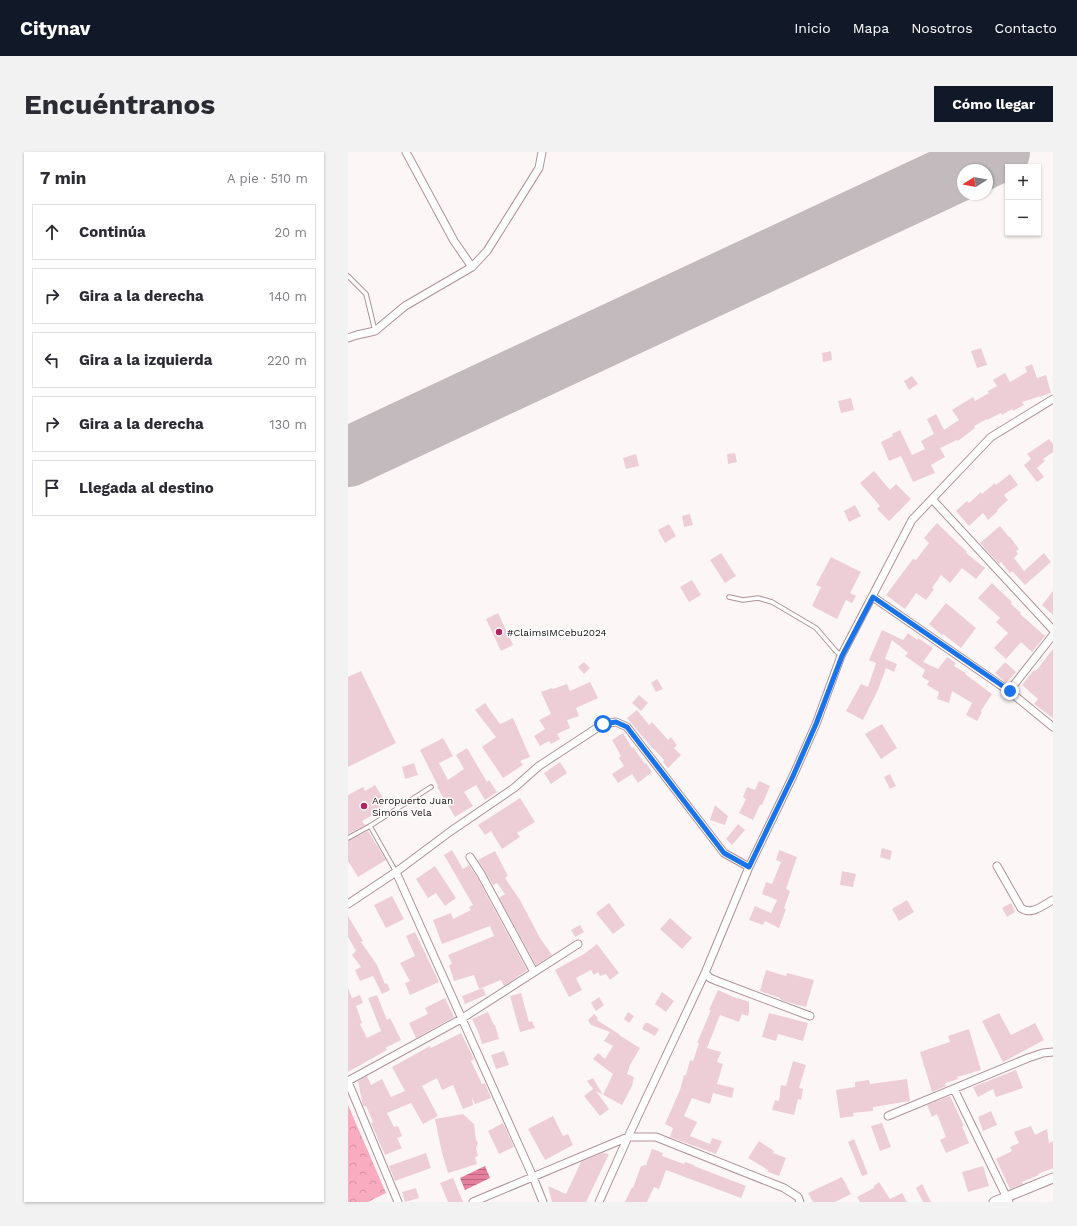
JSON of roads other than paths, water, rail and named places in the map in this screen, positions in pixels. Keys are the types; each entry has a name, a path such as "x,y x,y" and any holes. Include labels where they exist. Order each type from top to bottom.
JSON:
{"street":[{"path":"406,152 454,241 472,267"},
{"path":"348,338 375,330 405,306 472,267 487,250 539,168 542,152"},
{"path":"599,1202 705,973 749,867 793,776 816,724 842,656 912,520 991,437 1053,398"},
{"path":"932,499 1053,630"},
{"path":"873,597 1010,691 1053,726"},
{"path":"1010,691 1053,635"},
{"path":"348,904 396,872 451,830 514,788 539,766 603,724 616,722 627,727 724,853 749,867"},
{"path":"470,857 481,874 534,972"},
{"path":"997,866 1021,908 1027,912 1053,900"},
{"path":"396,872 543,1202"},
{"path":"398,1202 348,1082 461,1019 578,944"},
{"path":"705,973 710,978 717,981 810,1016"},
{"path":"888,1116 1028,1058 1043,1053 1053,1052"},
{"path":"954,1089 1008,1199"},
{"path":"473,1202 628,1137 656,1137 784,1188 798,1197 800,1202"},
{"path":"994,1202 1008,1199 1053,1178"}],"lane":[{"path":"348,276 366,294 375,330"},
{"path":"729,597 743,600 758,598 772,602 816,628 834,650 842,656"},
{"path":"348,838 370,826 430,787"},
{"path":"370,826 396,872"}],"place":[{"name":"#ClaimsIMCebu2024","path":"499,632"},
{"name":"Aeropuerto Juan Simons Vela","path":"364,806"}]}
